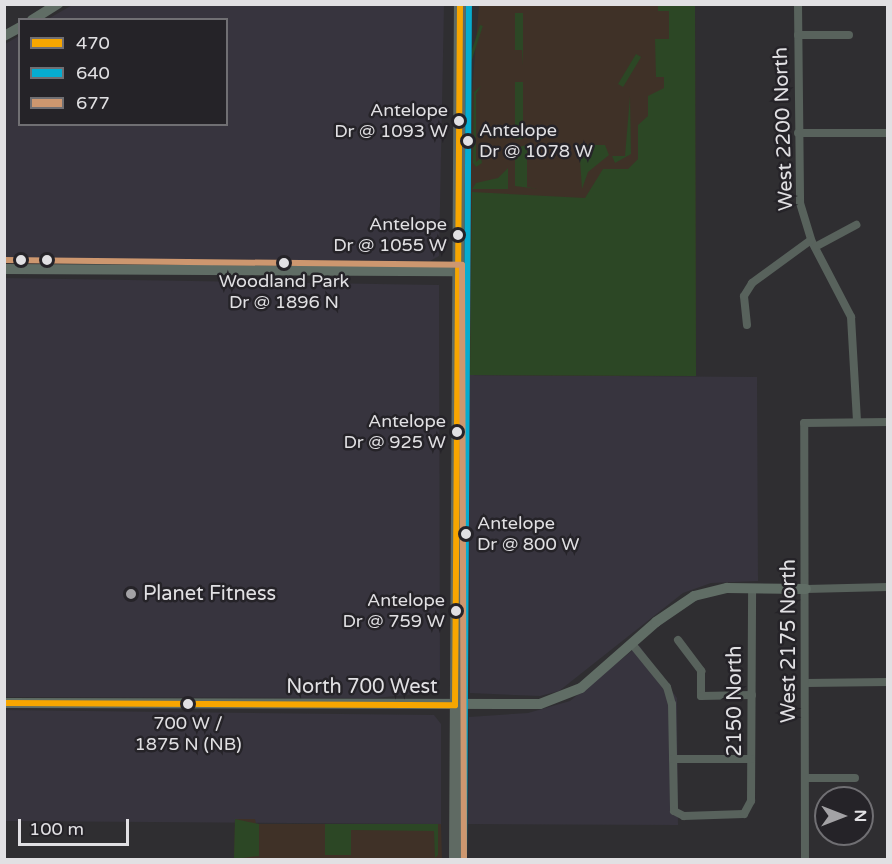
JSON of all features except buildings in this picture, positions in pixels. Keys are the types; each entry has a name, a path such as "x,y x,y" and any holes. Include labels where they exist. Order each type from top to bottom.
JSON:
{"main road":[{"path":"455,860 455,271 460,4"}],"street":[{"path":"35,18 58,4"},
{"name":"West 2200 North","path":"798,4 800,203 813,243 851,316 856,421"},
{"path":"4,36 18,28"},
{"path":"798,35 849,35"},
{"path":"798,132 888,133"},
{"path":"747,325 744,296 752,283 813,243 856,225"},
{"path":"4,269 455,271"},
{"path":"856,421 888,422"},
{"name":"West 2175 North","path":"805,860 804,423 856,421"},
{"path":"752,588 888,587"},
{"name":"North 700 West","path":"4,703 455,705 550,702 582,688 683,601 709,591 752,588"},
{"name":"2150 North","path":"673,759 673,808 684,816 746,813 752,801 752,588"},
{"path":"678,640 701,671 701,696 752,695"},
{"path":"632,644 667,687 673,759 752,759"},
{"path":"806,683 888,682"},
{"path":"806,778 855,778"}],"shaded area":[{"path":"74,4 444,5 439,256 430,261 5,258 5,44 18,37 18,126 228,126 228,18 50,18"},
{"path":"479,5 695,5 696,376 468,375 472,92"},
{"path":"4,278 439,285 440,678 435,692 376,698 5,697"},
{"path":"468,375 757,377 758,581 711,583 683,593 559,691 540,696 470,693"},
{"path":"639,645 677,698 678,825 468,824 469,717 528,713 570,701"},
{"path":"4,710 434,715 441,724 441,824 5,821"},
{"path":"235,819 255,819 256,824 441,824 442,859 234,860"}],"green space":[{"path":"658,5 695,5 696,376 470,375 472,192 585,198 603,169 628,169 638,159 638,125 648,116 648,96 664,88 664,77 656,77 655,39 669,39 669,11 658,11"},
{"path":"515,13 523,13 523,66 522,50 515,50"},
{"path":"480,25 483,26 468,72 465,71"},
{"path":"636,54 641,57 623,87 618,84"},
{"path":"515,82 523,82 523,139 515,139"},
{"path":"481,86 476,94 476,162 481,158 482,163 476,167 473,163 474,92"},
{"path":"630,96 631,154 615,163 612,156 625,156"},
{"path":"527,145 527,187 538,189 515,186 515,148"},
{"path":"579,145 605,145 609,155 588,172 582,189"},
{"path":"508,168 508,189 472,189 476,183 498,178"},
{"path":"235,819 259,824 259,856 234,859"},
{"path":"325,824 438,824 438,855 435,858 434,831 351,830 351,855 325,855"}],"transit line":[{"name":"470","path":"455,705 460,4"},
{"name":"640","path":"464,860 469,4"},
{"name":"677","path":"4,260 462,265 464,860"},
{"name":"470","path":"4,703 455,705"}],"place":[{"name":"Antelope Dr @ 1093 W","path":"459,121"},
{"name":"Antelope Dr @ 1078 W","path":"468,141"},
{"name":"Antelope Dr @ 1055 W","path":"458,235"},
{"name":"Woodland Park Dr @ 1896 N","path":"284,263"},
{"name":"Antelope Dr @ 925 W","path":"457,432"},
{"name":"Antelope Dr @ 800 W","path":"466,534"},
{"name":"Planet Fitness","path":"131,594"},
{"name":"Antelope Dr @ 759 W","path":"456,611"},
{"name":"700 W / 1875 N (NB)","path":"188,704"}]}
